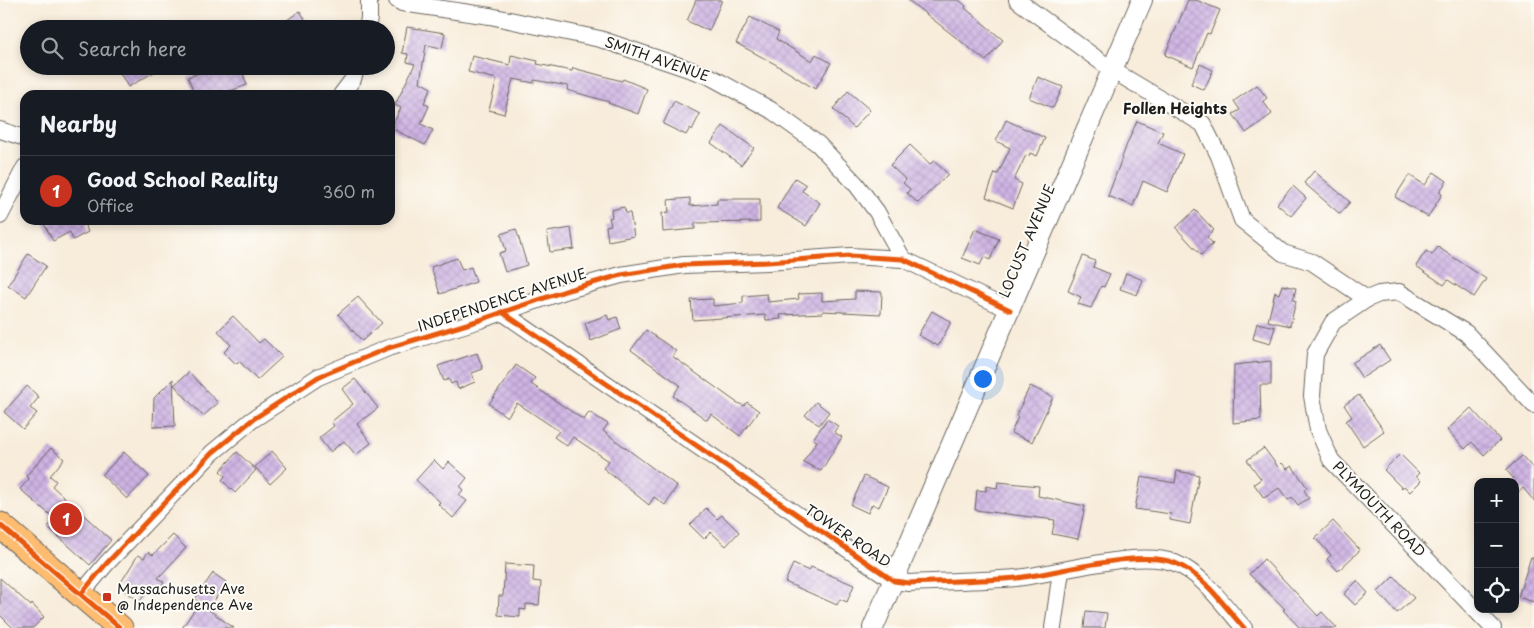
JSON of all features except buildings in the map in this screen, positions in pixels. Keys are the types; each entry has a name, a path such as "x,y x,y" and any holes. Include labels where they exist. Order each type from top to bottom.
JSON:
{"main road":[{"path":"0,525 119,628"}],"street":[{"path":"369,0 369,20"},
{"name":"SMITH AVENUE","path":"397,0 490,16 600,39 707,75 771,110 818,144 856,184 876,212 903,259"},
{"path":"1017,0 1112,70 1203,124 1219,156 1242,220 1283,253 1312,262 1367,299"},
{"name":"LOCUST AVENUE","path":"873,628 1142,0"},
{"path":"345,90 354,75"},
{"path":"0,130 20,136"},
{"path":"0,216 20,177"},
{"name":"INDEPENDENCE AVENUE","path":"82,594 106,564 212,453 252,420 318,377 388,348 568,290 621,275 684,265 850,256 903,259 1010,310"},
{"name":"PLYMOUTH ROAD","path":"1493,628 1331,460 1318,430 1312,396 1315,354 1333,322 1367,299 1378,294 1399,292 1466,333 1534,406"},
{"name":"TOWER ROAD","path":"502,312 894,581 909,583 1016,578 1139,558 1173,562 1195,575 1244,628"},
{"path":"1053,628 1061,571"}],"cycle path":[{"path":"81,594 106,564 212,453 252,420 318,377 388,348 480,320 568,290 621,275 684,265 850,256 903,259 1010,310"},
{"path":"502,312 894,581 909,583 1016,578 1097,563 1141,558 1160,559 1175,563 1195,575 1212,591 1244,628"},
{"path":"0,525 120,628"}],"place":[{"name":"Good School Reality","path":"66,519"},
{"name":"Massachusetts Ave @ Independence Ave","path":"107,597"}],"district":[{"name":"Follen Heights","path":"1175,109"}]}
